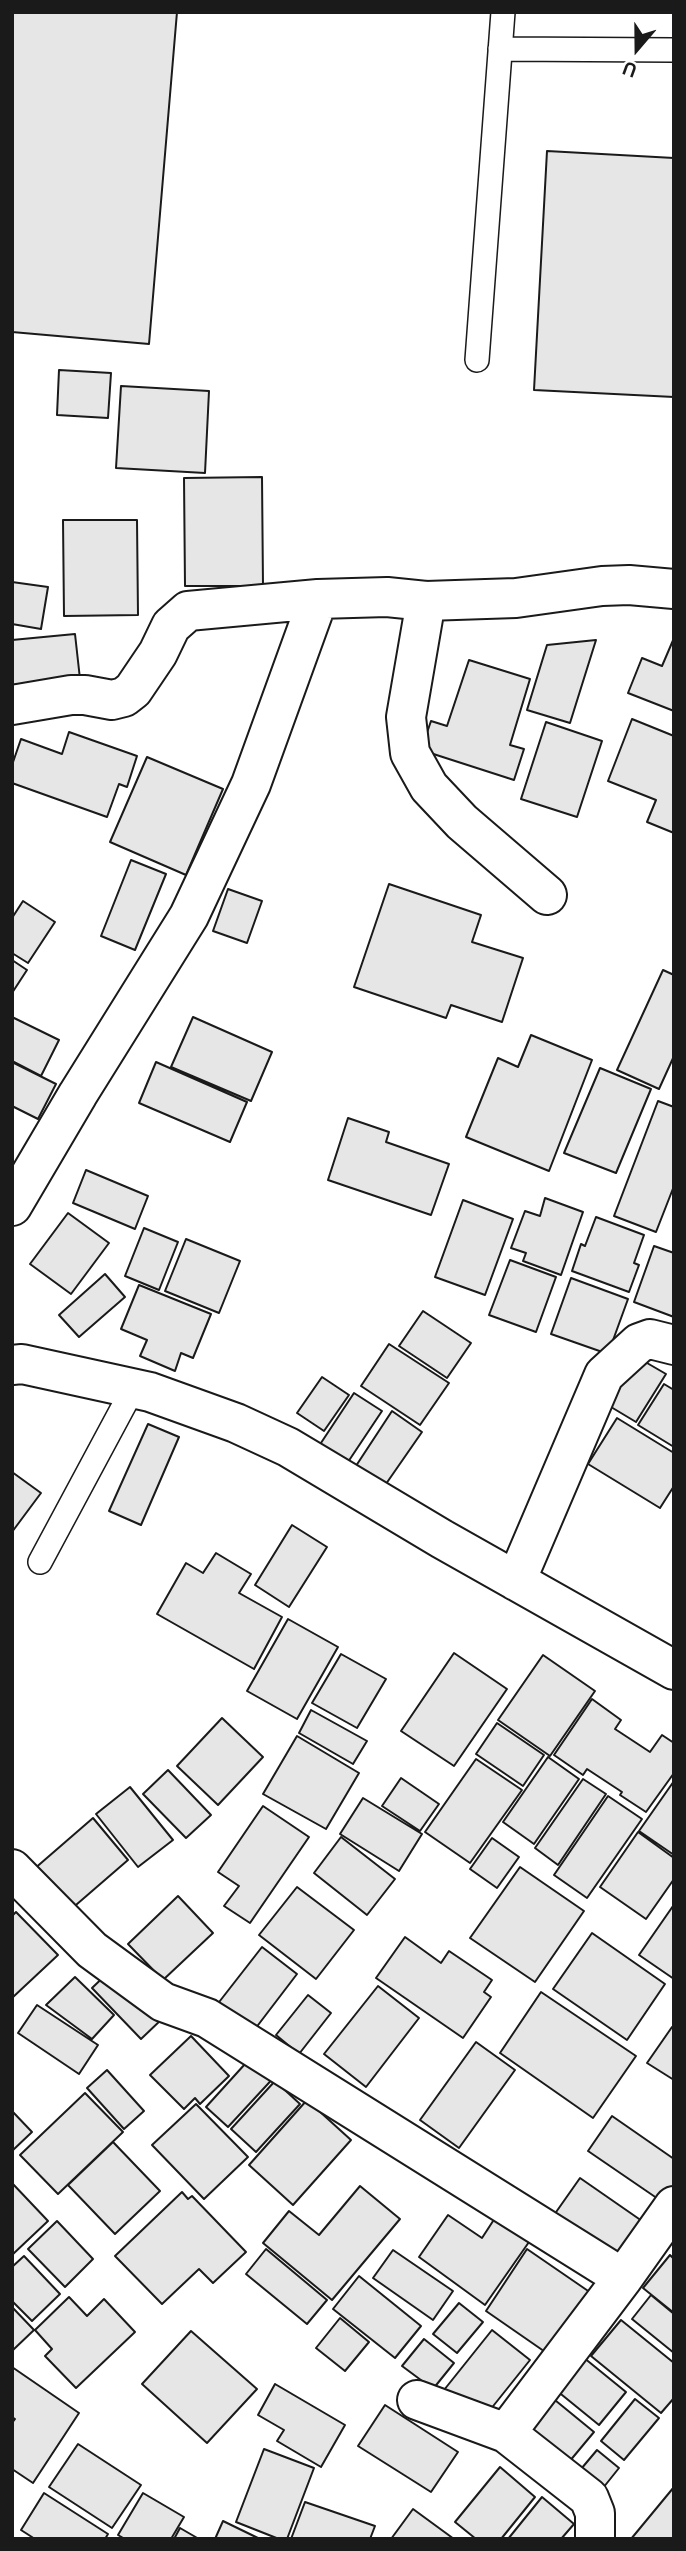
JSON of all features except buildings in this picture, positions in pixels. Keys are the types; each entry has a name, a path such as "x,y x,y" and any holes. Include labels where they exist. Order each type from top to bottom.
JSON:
{"street":[{"path":"12,705 71,695 112,700 124,697 133,690 158,653 171,626 188,611 318,599 387,597 426,601 516,598 602,586 674,589"},
{"path":"12,1206 189,916 251,784 318,599"},
{"path":"426,601 406,717 410,753 429,787 461,822 547,895"},
{"path":"516,1581 604,1375 639,1343 650,1339 674,1345"},
{"path":"12,1365 22,1364 138,1390 236,1423 288,1447 674,1670"},
{"path":"12,1869 92,1950 163,2001 207,2018 623,2278"},
{"path":"506,2433 674,2206"},
{"path":"417,2400 506,2433 589,2498 595,2513 595,2539"}],"lane":[{"path":"477,360 503,12"},
{"path":"500,48 674,50"},
{"path":"40,1562 128,1398 138,1390"}]}
